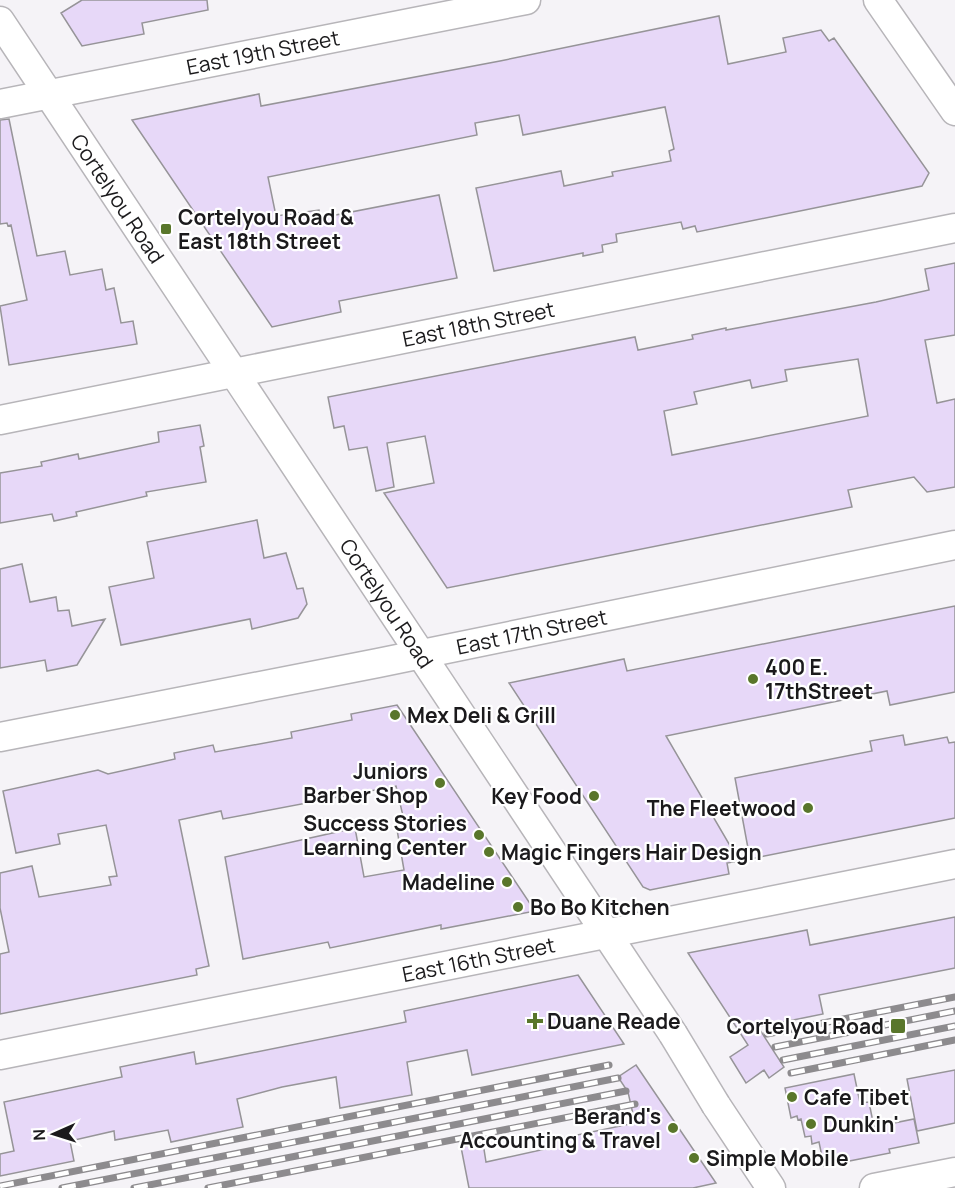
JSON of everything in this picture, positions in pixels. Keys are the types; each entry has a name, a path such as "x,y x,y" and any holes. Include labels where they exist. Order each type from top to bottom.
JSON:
{"street":[{"name":"East 19th Street","path":"0,104 526,0"},
{"path":"878,0 955,111"},
{"name":"Cortelyou Road","path":"0,21 673,1034 716,1105 771,1188"},
{"name":"East 18th Street","path":"0,420 955,228"},
{"name":"East 17th Street","path":"0,737 955,545"},
{"name":"East 16th Street","path":"0,1055 955,864"},
{"path":"874,1188 955,1172"}],"building":[{"path":"82,0 207,0 208,10 142,23 144,34 82,46 61,13"},
{"path":"719,16 728,64 786,52 783,38 821,30 829,41 834,38 929,173 922,186 697,232 695,226 683,229 681,222 616,234 617,242 602,245 603,252 583,256 583,253 494,271 476,188 561,171 564,186 613,176 612,172 671,161 669,151 674,149 665,107 523,135 519,115 475,123 477,135 268,177 276,216 319,210 320,218 439,195 457,278 339,301 341,312 272,327 132,120 259,94 261,106 500,61"},
{"path":"9,119 37,256 65,251 70,275 102,269 106,290 114,288 121,323 133,321 137,344 9,365 0,306 27,300 11,225 0,224 0,120"},
{"path":"955,263 955,335 925,340 937,403 955,399 955,487 927,492 914,477 848,490 852,507 447,588 384,493 434,483 425,436 387,443 394,487 376,491 367,447 349,450 344,426 334,428 328,397 635,337 638,350 693,339 692,335 726,328 726,330 876,302 929,290 925,269","holes":["858,359 868,416 672,455 664,411 697,404 694,392 750,380 752,388 787,381 785,370"]},
{"path":"200,425 204,446 200,447 206,482 146,492 147,496 76,512 77,516 54,521 52,514 0,523 0,473 42,466 41,462 78,454 79,459 159,442 158,432"},
{"path":"257,520 264,558 286,553 297,589 303,588 307,604 298,618 252,629 250,619 121,645 109,587 154,578 147,542"},
{"path":"22,564 30,602 56,597 58,611 69,610 72,626 105,619 77,665 47,671 45,660 0,668 0,569"},
{"path":"955,606 955,692 890,705 887,691 666,736 739,861 727,863 729,874 650,890 643,887 509,683 624,659 627,671"},
{"path":"397,705 535,911 441,929 441,925 330,948 328,942 243,959 225,857 355,828 364,877 404,870 395,818 403,816 396,786 223,819 221,811 179,820 209,966 196,969 197,975 0,1014 0,954 9,952 0,908 0,873 32,866 39,897 111,885 109,877 117,876 106,825 58,834 60,844 16,853 3,791 98,770 108,774 175,759 174,753 213,745 215,752 292,738 291,732 352,720 351,714"},
{"path":"903,735 905,745 947,737 949,743 955,742 955,818 750,859 735,778 872,751 870,741"},
{"path":"955,917 955,968 819,995 823,1014 758,1027 784,1067 769,1078 764,1070 746,1083 730,1057 748,1045 688,953 807,930 810,945"},
{"path":"578,975 624,1044 472,1075 467,1050 407,1062 412,1095 340,1108 336,1077 282,1087 237,1099 243,1127 171,1142 168,1130 115,1140 114,1131 70,1141 74,1161 0,1176 0,1154 14,1151 4,1102 122,1077 120,1067 194,1052 196,1064 406,1022 404,1011"},
{"path":"636,1065 716,1183 693,1188 469,1188 461,1147 483,1143 486,1162 550,1148 548,1141 635,1123 628,1092 618,1077"},
{"path":"955,1070 955,1123 917,1131 907,1079"},
{"path":"854,1074 860,1103 869,1102 874,1127 914,1119 919,1143 889,1149 890,1153 824,1166 819,1142 812,1144 811,1136 805,1137 801,1119 798,1120 797,1116 791,1118 785,1088"}],"railway":[{"path":"767,1034 955,997"},
{"path":"775,1047 955,1011"},
{"path":"783,1060 955,1026"},
{"path":"791,1073 955,1040"},
{"path":"0,1186 609,1065"},
{"path":"62,1188 618,1078"},
{"path":"134,1188 626,1091"},
{"path":"208,1188 635,1104"}],"place":[{"name":"Cortelyou Road & East 18th Street","path":"166,229"},
{"name":"400 E. 17thStreet","path":"753,679"},
{"name":"Mex Deli & Grill","path":"395,715"},
{"name":"Juniors Barber Shop","path":"440,783"},
{"name":"Key Food","path":"594,796"},
{"name":"The Fleetwood","path":"808,808"},
{"name":"Success Stories Learning Center","path":"479,835"},
{"name":"Magic Fingers Hair Design","path":"489,852"},
{"name":"Madeline","path":"507,882"},
{"name":"Bo Bo Kitchen","path":"518,907"},
{"name":"Duane Reade","path":"535,1021"},
{"name":"Cortelyou Road","path":"898,1026"},
{"name":"Cafe Tibet","path":"792,1097"},
{"name":"Dunkin'","path":"811,1124"},
{"name":"Berand's Accounting & Travel","path":"673,1128"},
{"name":"Simple Mobile","path":"694,1158"}]}
